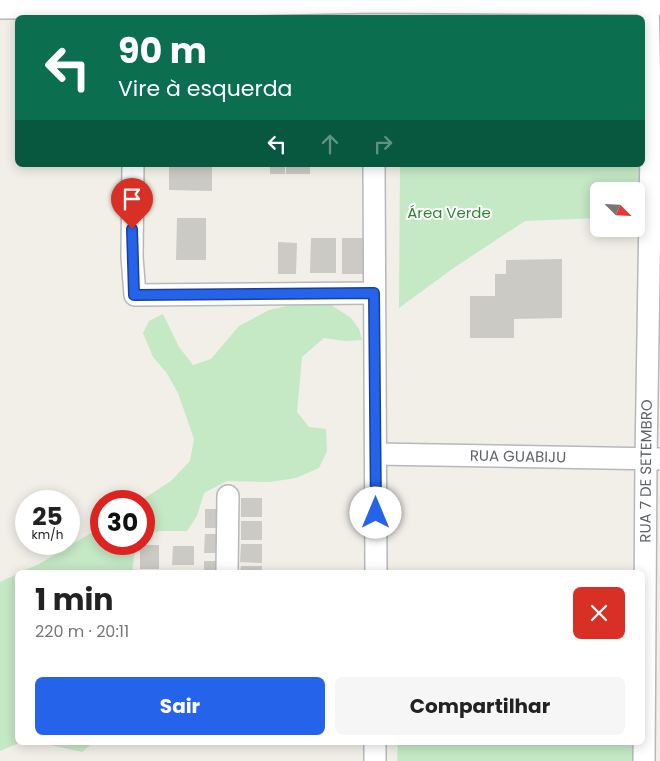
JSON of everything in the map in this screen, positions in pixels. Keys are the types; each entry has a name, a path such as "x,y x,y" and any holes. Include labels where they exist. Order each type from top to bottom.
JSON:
{"street":[{"path":"0,8 374,7 652,3"},
{"name":"RUA 7 DE SETEMBRO","path":"645,743 649,672 653,459 656,149 652,3"},
{"path":"133,167 132,257 134,295 374,293"},
{"path":"374,167 376,570"},
{"name":"RUA GUABIJU","path":"376,454 653,459"},
{"path":"227,570 228,496"},
{"path":"375,745 375,761"},
{"name":"RUA 7 DE SETEMBRO","path":"644,761 645,745"}],"green space":[{"path":"643,9 642,15 402,15"},
{"name":"Área Verde","path":"400,167 642,167 642,182 590,182 590,218 525,221 455,267 399,308"},
{"path":"310,298 322,299 351,318 359,329 362,340 345,341 324,338 302,357 297,412 309,427 326,429 327,451 319,468 296,478 270,482 227,481 204,493 197,516 187,531 155,533 155,491 171,481 190,461 194,439 178,393 166,372 153,357 143,333 149,321 163,314 179,347 193,365 211,359 239,326 269,310 300,305"},
{"path":"90,534 90,555 134,555 132,570 26,570 54,555 80,555 80,540"},
{"path":"15,575 15,745 0,751 0,582"},
{"path":"51,745 91,745 82,752"},
{"path":"398,745 632,745 632,761 397,761"}],"building":[{"path":"169,167 212,167 212,191 169,190"},
{"path":"270,167 285,167 285,174 270,174"},
{"path":"286,167 310,167 310,174 286,174"},
{"path":"177,218 206,218 206,260 176,260"},
{"path":"311,238 336,238 336,273 310,273"},
{"path":"342,238 366,238 366,274 342,274"},
{"path":"278,242 297,243 296,274 278,274"},
{"path":"562,259 562,318 514,319 514,338 470,338 470,296 495,296 495,274 506,274 506,260"},
{"path":"241,498 262,498 262,517 241,517"},
{"path":"205,509 226,509 226,528 205,528"},
{"path":"241,521 262,521 262,540 241,540"},
{"path":"205,534 226,534 226,553 204,553"},
{"path":"241,544 262,544 262,563 240,562"},
{"path":"155,545 159,545 159,569 140,569 140,555 155,555"},
{"path":"173,546 194,546 194,565 172,565"},
{"path":"204,561 225,561 225,570 204,570"},
{"path":"241,566 262,566 262,570 240,570"}],"route":[{"path":"132,229 134,295 167,293 374,293 376,513"}]}
